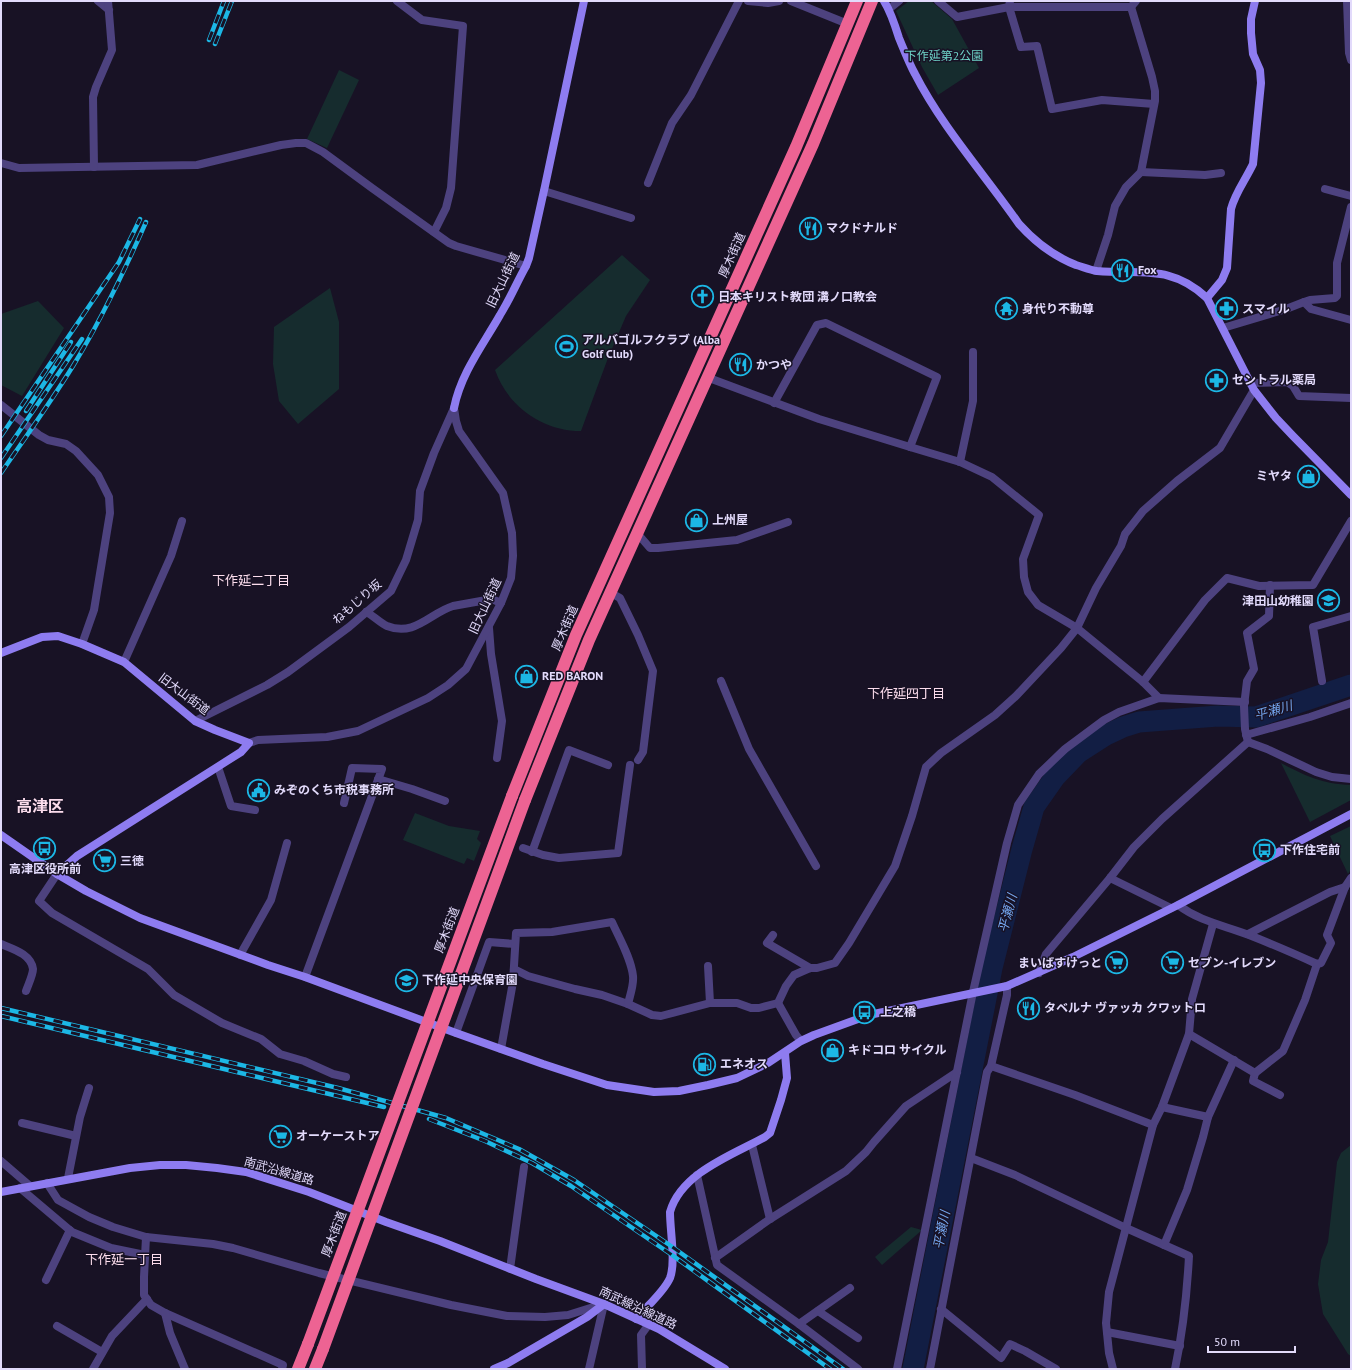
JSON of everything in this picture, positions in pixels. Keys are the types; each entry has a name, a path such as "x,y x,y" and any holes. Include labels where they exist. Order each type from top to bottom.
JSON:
{"highway":[{"name":"厚木街道","path":"298,1369 512,796 576,635 793,154 857,1"},
{"path":"315,1369 525,800 589,640 709,378 813,144 872,1"}],"street":[{"path":"98,1 109,10"},
{"path":"94,167 93,97 112,50 108,1"},
{"path":"397,1 422,20 463,26 452,188 446,208 434,232"},
{"name":"旧大山街道","path":"1,652 42,637 58,636 82,644 124,662 195,721 249,743 258,740 327,737 358,731 428,698 448,685 466,669 489,628 511,578 513,556 512,533 503,493 459,431 454,408 457,392 471,363 501,314 526,266 544,190 584,1"},
{"path":"648,183 672,123 690,95 739,1"},
{"path":"748,1 768,4 779,1"},
{"path":"791,1 848,24"},
{"path":"884,1 889,9 900,40 915,74 952,132 1030,237 1047,251 1061,259 1096,271 1160,274 1180,279 1198,289 1207,298 1252,386 1276,418 1351,495"},
{"path":"889,9 899,1"},
{"path":"938,1 957,17 1009,4 1133,4 1155,91 1154,104 1141,172 1126,187 1115,206 1108,235 1096,271"},
{"path":"1207,298 1222,280 1227,268 1231,209 1233,200 1252,164 1261,83 1260,70 1253,54 1251,33 1251,18 1255,1"},
{"path":"1347,1 1349,53 1351,60"},
{"path":"1009,4 1021,47 1037,46 1052,109 1102,100 1154,104"},
{"path":"1,163 19,168 197,165 281,145 306,143 328,155 434,232 456,246 526,266"},
{"path":"1141,172 1205,175 1221,173"},
{"path":"1325,189 1351,196"},
{"path":"544,190 631,218"},
{"path":"1223,328 1286,309 1310,300 1335,298 1337,296 1337,263 1351,206"},
{"path":"1304,302 1311,309 1351,320"},
{"path":"774,403 817,325 826,323 937,377 910,447"},
{"path":"960,462 973,401 973,352"},
{"path":"709,378 819,419 960,462 992,477 1039,515 1023,559 1024,577 1028,592 1038,605 1077,628 1143,682 1159,698"},
{"path":"1252,386 1287,382 1293,386 1299,396 1351,398"},
{"path":"778,1003 786,986 794,975 810,968 817,968 835,962 849,943 896,866 926,767 941,753 995,716 1061,648 1077,628 1096,588 1122,546 1125,534 1144,510 1177,481 1220,448 1252,386"},
{"path":"1,405 39,435 48,440 66,444 76,451 98,475 109,497 110,513 94,610 82,644"},
{"name":"ねもじり坂","path":"195,721 267,685 288,672 391,591 406,560 418,520 420,491 434,453 454,408"},
{"path":"1143,682 1205,600 1227,578 1259,586 1313,585 1351,521"},
{"path":"124,662 171,556 182,522"},
{"path":"637,533 650,548 658,548 737,540 788,522"},
{"path":"1246,735 1244,704 1247,681 1254,668 1247,633 1269,616 1270,585"},
{"path":"523,848 543,855 560,858 618,853 627,766 642,760 653,671 620,598 611,593"},
{"path":"366,612 386,625 396,629 408,628 425,622 447,608 453,606 492,599 501,603"},
{"path":"1322,681 1313,627 1351,616"},
{"path":"489,628 491,654 502,721 497,758"},
{"path":"721,681 749,749 816,866"},
{"path":"898,1369 973,992 1007,843 1018,805 1039,774 1065,749 1104,720 1119,712 1159,698 1244,704"},
{"path":"1039,972 1046,954 1134,847 1246,735 1310,717 1351,703"},
{"path":"1246,735 1267,749 1316,772 1332,777 1351,779"},
{"path":"249,743 241,752 77,856 57,874 39,901 52,913 148,969 174,995 222,1023 261,1039 280,1054 304,1061 333,1074 346,1077"},
{"path":"532,852 569,750 608,765"},
{"path":"218,767 231,806 255,810"},
{"path":"305,977 382,769 352,768 344,803"},
{"path":"378,779 445,801"},
{"path":"1,835 57,874 86,891 140,918 456,1033 607,1085 654,1092 679,1091 708,1086 737,1078 768,1063 801,1041 842,1024 869,1015 1004,986 1073,957 1174,907 1351,814"},
{"path":"240,955 271,900 287,843"},
{"path":"1110,878 1213,924 1248,934 1317,964"},
{"path":"1280,1096 1253,1081 1255,1073 1283,1051 1305,1000 1317,964 1321,963 1331,943 1327,935 1345,887 1351,878"},
{"path":"1248,934 1330,892 1345,887"},
{"path":"501,1049 513,982 514,944 516,933 552,932 612,922 622,943 633,976 633,984 628,1004"},
{"path":"1113,1369 1109,1353 1106,1323 1109,1292 1153,1125 1162,1107 1189,1034 1192,999 1213,924"},
{"path":"773,935 767,944 810,968"},
{"path":"456,1033 489,942 514,944"},
{"path":"1,944 18,951 30,961 33,970 26,991"},
{"path":"708,966 710,1003"},
{"path":"514,969 528,976 602,995 628,1004 652,1015 661,1016 710,1003 737,1003 751,1008 759,1008 778,1003"},
{"path":"930,1369 987,1072 991,1066 1007,995 1004,986"},
{"path":"778,1003 801,1041"},
{"path":"1189,1034 1255,1073"},
{"path":"636,1318 662,1291 669,1279 672,1267 670,1212 678,1194 686,1184 697,1175 766,1137 770,1133 787,1078 785,1053"},
{"path":"1164,1245 1187,1190 1208,1117 1234,1060"},
{"path":"991,1066 1153,1125"},
{"path":"715,1258 770,1219 846,1171 866,1152 906,1106 957,1072"},
{"path":"68,1178 80,1117 89,1088"},
{"path":"1162,1107 1208,1117"},
{"path":"22,1123 76,1136"},
{"path":"752,1145 770,1219"},
{"path":"971,1158 1015,1175 1126,1228 1189,1256 1188,1288 1180,1346 1175,1369"},
{"path":"1,1160 30,1186"},
{"name":"南武沿線道路","path":"1,1192 68,1178 130,1168 160,1165 194,1166 246,1172 309,1192 536,1279"},
{"path":"510,1269 524,1167"},
{"path":"697,1175 717,1265 858,1369"},
{"path":"47,1183 58,1200 89,1217 113,1227 146,1237 213,1244 233,1248 320,1273 452,1305 507,1316 545,1317 568,1315 604,1304"},
{"path":"20,1188 70,1230 111,1248 145,1255"},
{"path":"46,1280 70,1230"},
{"path":"146,1237 144,1295 152,1305 165,1313 283,1365 282,1369"},
{"name":"南武線沿線道路","path":"536,1279 604,1304 649,1324 725,1369"},
{"path":"798,1324 850,1288"},
{"path":"93,1369 112,1336 147,1299"},
{"path":"494,1369 508,1363 587,1317 604,1304"},
{"path":"589,1369 604,1304"},
{"path":"941,1309 1001,1358 1010,1344 1056,1369"},
{"path":"818,1311 858,1338"},
{"path":"165,1313 170,1333 185,1369"},
{"path":"642,1369 641,1335 649,1324"},
{"path":"57,1326 102,1352"},
{"path":"1107,1332 1180,1346"}],"green space":[{"name":"下作延第2公園","path":"909,1 931,1 952,19 979,68 938,95 922,67 896,11"},
{"path":"339,70 359,80 327,148 307,139"},
{"name":"アルバゴルフクラブ (Alba Golf Club)","path":"622,255 650,280 626,316 608,358 581,431 553,427 529,414 518,406 501,383 495,370"},
{"path":"330,288 339,322 339,389 298,424 279,401 273,364 274,327"},
{"path":"38,301 64,328 22,396 1,385 1,314"},
{"path":"1281,763 1298,772 1323,781 1351,785 1351,800 1310,822"},
{"path":"415,813 449,826 480,831 477,839 481,843 474,861 467,858 464,864 403,840"},
{"path":"1351,826 1351,869 1348,874 1330,836"},
{"path":"1351,1145 1351,1356 1348,1354 1323,1314 1318,1284 1321,1260 1328,1242 1337,1162 1341,1153"},
{"path":"911,1227 922,1230 882,1265 875,1257"}],"waterway":[{"name":"平瀬川","path":"913,1369 992,968 1034,807 1055,777 1078,753 1106,735 1123,727 1139,722 1218,716 1256,717 1351,685"}],"railway":[{"path":"209,40 224,1"},
{"path":"215,44 232,1"},
{"path":"1,436 119,262 140,219"},
{"path":"1,473 83,349 112,296 146,222"},
{"path":"1,458 82,339"},
{"path":"26,411 71,342"},
{"path":"1,1008 338,1088 446,1118 519,1149 574,1180 671,1246 843,1369"},
{"path":"1,1016 384,1107"},
{"path":"429,1119 485,1141 532,1163 571,1186 672,1255 830,1369"}],"place":[{"name":"マクドナルド","path":"810,228"},
{"name":"Fox","path":"1122,270"},
{"name":"日本キリスト教団 溝ノ口教会","path":"703,297"},
{"name":"身代り不動尊","path":"1007,309"},
{"name":"スマイル","path":"1226,309"},
{"name":"アルバゴルフクラブ (Alba Golf Club)","path":"566,347"},
{"name":"かつや","path":"741,365"},
{"name":"セントラル薬局","path":"1216,380"},
{"name":"ミヤタ","path":"1308,476"},
{"name":"上州屋","path":"697,520"},
{"name":"津田山幼稚園","path":"1329,601"},
{"name":"RED BARON","path":"527,676"},
{"name":"みぞのくち市税事務所","path":"258,790"},
{"name":"高津区役所前","path":"45,848"},
{"name":"下作住宅前","path":"1265,850"},
{"name":"三徳","path":"104,861"},
{"name":"まいばすけっと","path":"1117,963"},
{"name":"セブン-イレブン","path":"1172,963"},
{"name":"下作延中央保育園","path":"407,980"},
{"name":"タベルナ ヴァッカ クワットロ","path":"1028,1008"},
{"name":"上之橋","path":"864,1012"},
{"name":"キドコロ サイクル","path":"832,1050"},
{"name":"エネオス","path":"704,1064"},
{"name":"オーケーストア","path":"280,1136"}],"district":[{"name":"下作延二丁目","path":"251,580"},
{"name":"下作延四丁目","path":"906,693"},
{"name":"高津区","path":"40,806"},
{"name":"下作延一丁目","path":"124,1259"}]}
